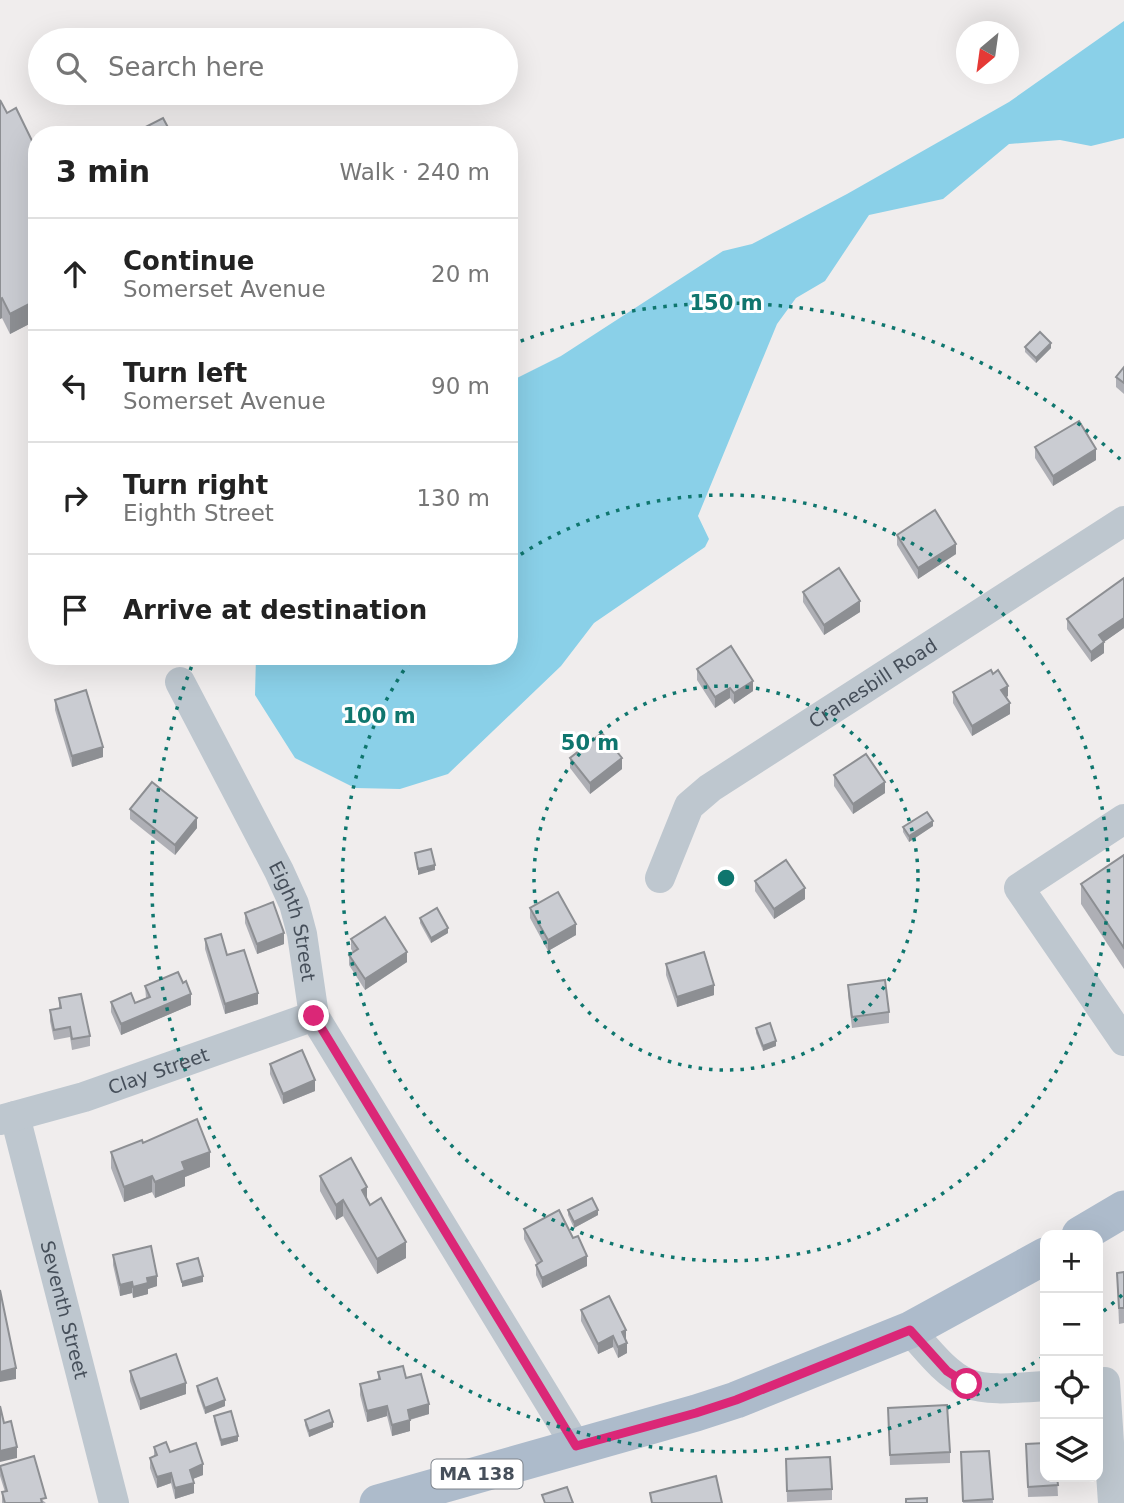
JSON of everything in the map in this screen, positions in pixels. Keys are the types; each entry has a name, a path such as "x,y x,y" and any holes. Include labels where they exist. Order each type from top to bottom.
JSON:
{"main road":[{"path":"1088,1230 1124,1209"},
{"name":"MA 138","path":"378,1503 736,1400 910,1330 1040,1259"}],"street":[{"name":"Cranesbill Road","path":"660,878 689,806 710,788 1124,521"},
{"name":"Eighth Street","path":"180,682 294,904 302,934 314,1016 576,1446"},
{"path":"1124,819 1019,888 1124,1041"},
{"name":"Clay Street","path":"7,1118 84,1097 314,1016"},
{"name":"Seventh Street","path":"7,1118 114,1503"},
{"path":"910,1330 947,1371 967,1384 991,1389 1040,1386"},
{"path":"1109,1382 1113,1503"}],"water":[{"path":"1124,21 1124,138 1091,146 1060,140 1009,144 943,199 869,215 825,281 796,298 777,324 698,516 709,539 705,547 594,623 561,666 448,774 400,789 355,788 295,758 255,695 256,665 518,665 518,378 561,356 723,251 752,244 847,194 1009,102"}],"building":[{"path":"0,100 7,113 16,108 28,133 28,305 10,314 2,298 0,299"},
{"path":"163,118 167,126 147,126"},
{"path":"1040,332 1051,343 1036,358 1025,347"},
{"path":"1124,367 1124,383 1116,377"},
{"path":"1079,421 1096,449 1053,476 1035,447"},
{"path":"935,510 956,544 918,568 897,535"},
{"path":"839,568 860,601 824,625 803,592"},
{"path":"1124,578 1124,618 1099,635 1104,642 1091,652 1067,619"},
{"path":"731,646 753,681 734,693 730,688 715,697 697,669"},
{"path":"991,670 993,674 998,670 1008,686 1001,690 1010,703 972,726 953,692"},
{"path":"86,690 103,747 72,756 55,700"},
{"path":"602,733 622,758 590,783 570,758"},
{"path":"866,754 885,782 853,804 834,775"},
{"path":"152,782 197,818 175,845 130,809"},
{"path":"927,812 933,821 909,836 903,827"},
{"path":"431,849 435,865 418,869 415,853"},
{"path":"1124,855 1124,948 1081,884"},
{"path":"786,860 805,888 774,909 755,881"},
{"path":"558,892 576,924 548,940 530,908"},
{"path":"273,902 284,933 257,944 245,913"},
{"path":"437,908 448,928 431,938 420,918"},
{"path":"385,917 407,952 365,979 349,955 358,949 351,939"},
{"path":"221,934 227,955 244,950 258,993 225,1004 205,939"},
{"path":"704,952 714,985 677,997 666,964"},
{"path":"178,972 183,983 186,981 191,994 121,1024 111,1002 131,993 135,1003 150,997 145,986"},
{"path":"885,980 889,1012 852,1017 848,985"},
{"path":"81,994 90,1036 72,1039 70,1027 54,1030 50,1010 61,1008 59,998"},
{"path":"770,1023 776,1041 763,1046 756,1028"},
{"path":"302,1050 315,1080 283,1094 270,1064"},
{"path":"197,1119 210,1152 182,1162 185,1170 155,1182 152,1176 124,1187 111,1152 142,1140 143,1143"},
{"path":"351,1158 367,1187 362,1190 370,1205 381,1198 406,1242 377,1259 343,1200 336,1205 320,1176"},
{"path":"592,1198 598,1210 574,1222 568,1210"},
{"path":"559,1210 573,1238 578,1236 587,1256 542,1278 536,1265 542,1261 524,1229"},
{"path":"151,1246 157,1276 147,1278 148,1283 133,1287 132,1282 120,1285 113,1255"},
{"path":"198,1258 203,1276 182,1282 177,1264"},
{"path":"1124,1272 1124,1308 1119,1308 1117,1273"},
{"path":"0,1290 16,1368 0,1372"},
{"path":"609,1296 626,1330 622,1332 627,1343 618,1347 613,1336 598,1344 581,1310"},
{"path":"176,1354 186,1383 140,1399 130,1371"},
{"path":"403,1366 406,1378 421,1374 429,1404 408,1410 410,1420 392,1425 387,1406 367,1411 360,1384 380,1379 378,1372"},
{"path":"217,1378 225,1400 205,1408 197,1386"},
{"path":"947,1405 950,1452 890,1455 888,1408"},
{"path":"0,1406 4,1423 11,1421 17,1447 0,1451"},
{"path":"329,1410 333,1422 309,1431 305,1420"},
{"path":"231,1411 238,1436 221,1440 214,1416"},
{"path":"166,1442 170,1452 196,1443 203,1464 190,1470 194,1483 175,1488 171,1473 157,1477 150,1458 157,1455 154,1447"},
{"path":"1040,1443 1040,1482 1058,1482 1058,1485 1028,1487 1026,1444"},
{"path":"989,1451 993,1499 963,1501 961,1452"},
{"path":"34,1456 46,1498 41,1499 42,1503 5,1503 2,1492 7,1491 0,1466"},
{"path":"830,1457 832,1489 787,1491 786,1459"},
{"path":"716,1476 722,1503 652,1503 650,1493"},
{"path":"567,1487 573,1503 545,1503 542,1495"},
{"path":"927,1498 927,1503 906,1503 906,1499"}],"route":[{"path":"314,1016 576,1446 736,1400 910,1330 947,1371 967,1384"}]}
